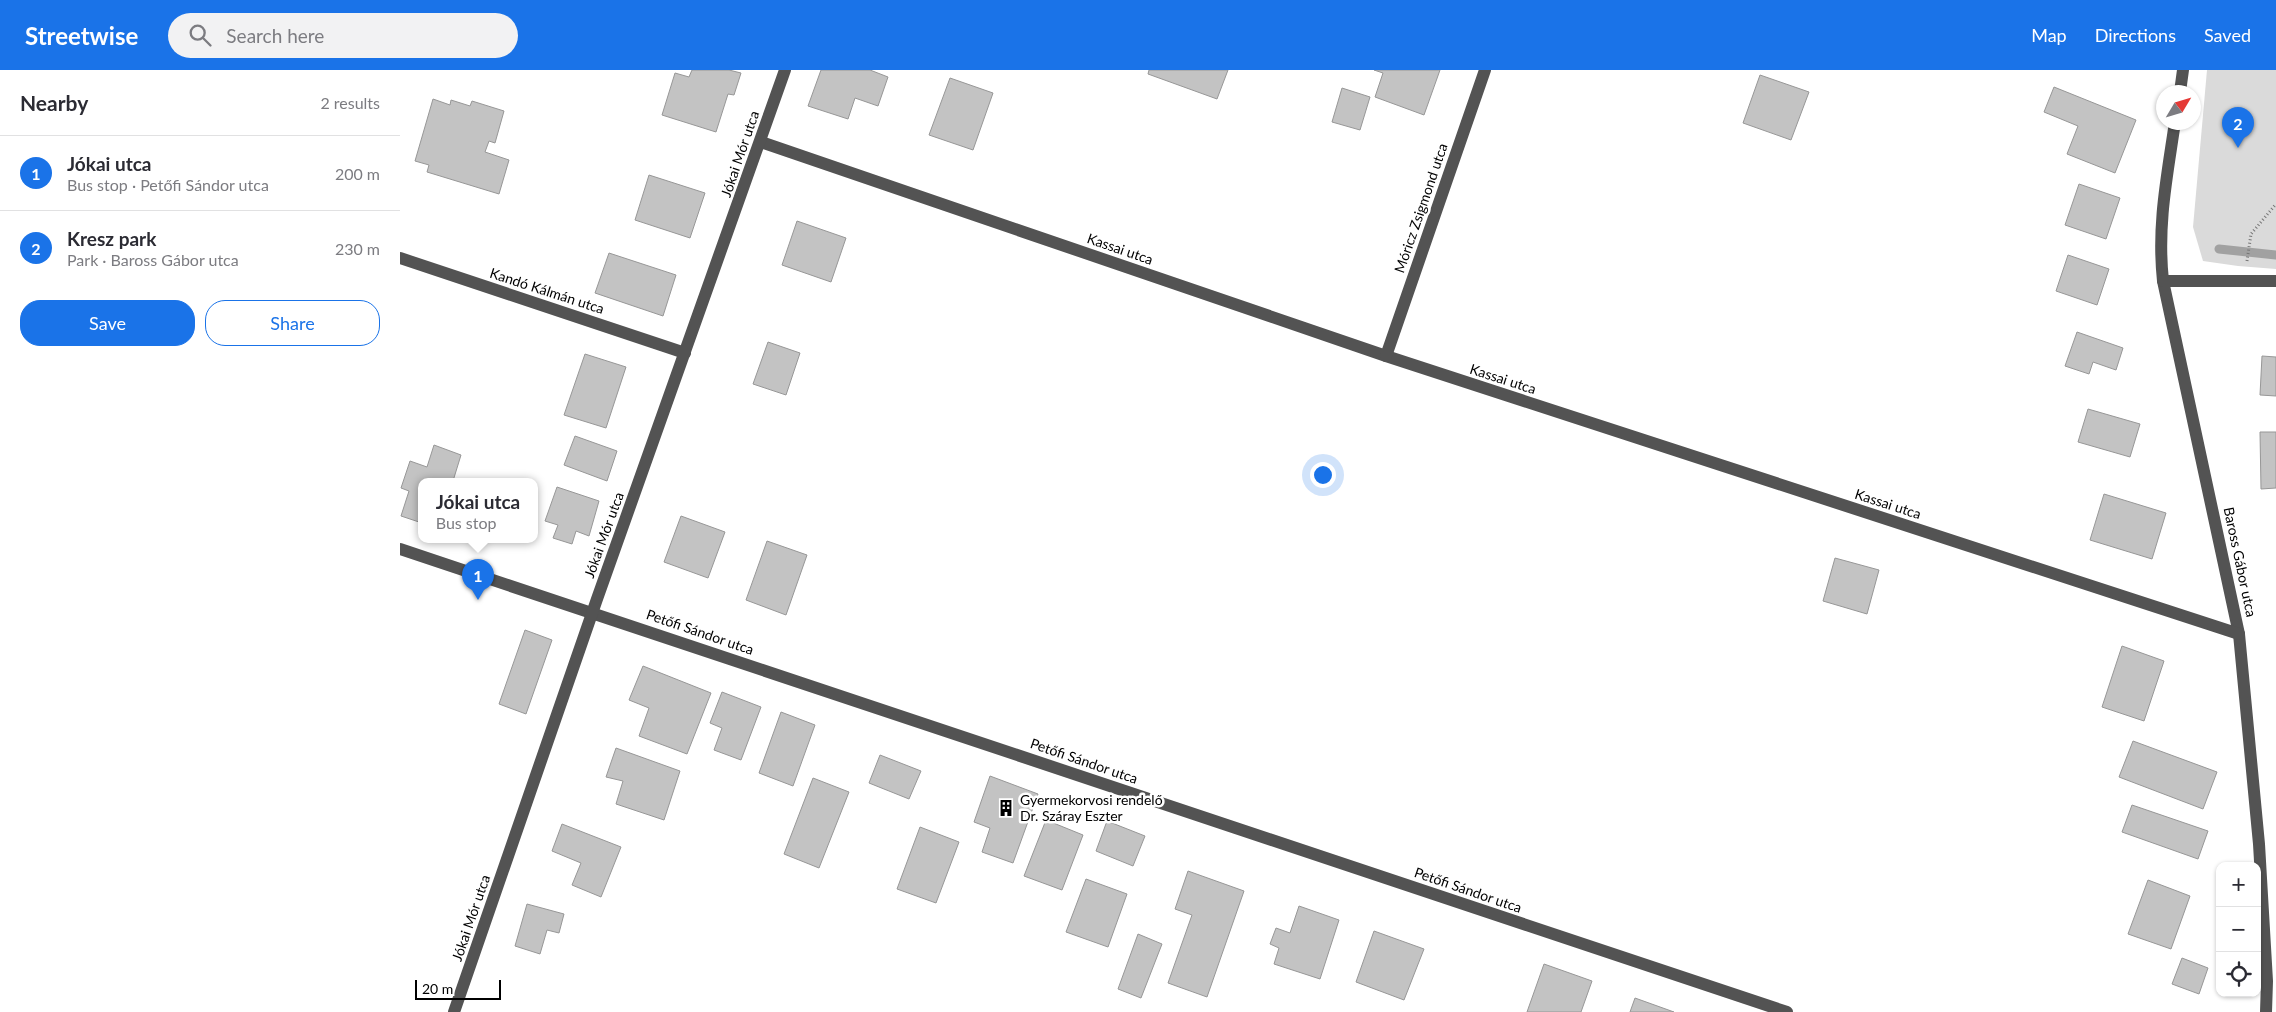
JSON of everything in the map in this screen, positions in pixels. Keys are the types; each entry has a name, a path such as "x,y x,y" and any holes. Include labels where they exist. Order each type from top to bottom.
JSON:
{"street":[{"name":"Jókai Mór utca","path":"454,1012 592,612 761,142 785,70"},
{"name":"Móricz Zsigmond utca","path":"1386,356 1485,70"},
{"path":"2181,85 2183,70"},
{"name":"Baross Gábor utca","path":"2174,130 2160,247 2164,281 2240,634 2259,844 2267,981 2266,1012"},
{"name":"Kassai utca","path":"761,142 1386,356 2240,634"},
{"name":"Kandó Kálmán utca","path":"400,258 685,353"},
{"path":"2164,281 2276,281"},
{"name":"Petőfi Sándor utca","path":"400,549 1787,1012"}],"path":[{"path":"2247,263 2251,234 2276,204"}],"shaded area":[{"path":"2207,70 2276,70 2276,269 2203,261 2193,227"}],"building":[{"path":"692,70 729,70 741,73 734,95 728,94 716,132 662,115 675,73 689,77"},
{"path":"821,70 870,70 888,77 878,106 855,98 848,119 808,106"},
{"path":"1149,70 1228,70 1217,99 1148,74"},
{"path":"1374,70 1440,70 1424,115 1375,97 1383,73"},
{"path":"1760,75 1809,92 1791,140 1743,123"},
{"path":"950,78 993,93 973,150 929,135"},
{"path":"2054,87 2136,120 2115,173 2067,154 2078,126 2044,112"},
{"path":"1342,88 1370,97 1360,130 1332,122"},
{"path":"433,99 450,105 451,100 470,106 472,101 504,111 495,143 489,141 485,152 509,160 499,194 427,172 429,165 415,161"},
{"path":"649,175 705,193 690,238 635,220"},
{"path":"2079,184 2120,198 2106,239 2065,225"},
{"path":"797,221 846,238 831,282 782,265"},
{"path":"609,253 676,275 663,316 595,293"},
{"path":"2068,255 2109,269 2097,305 2056,291"},
{"path":"2077,332 2123,348 2116,370 2093,362 2089,374 2065,366"},
{"path":"768,342 800,353 786,395 753,384"},
{"path":"585,354 626,367 606,428 564,415"},
{"path":"2262,356 2276,357 2276,396 2260,395"},
{"path":"2088,409 2140,424 2130,457 2078,442"},
{"path":"2260,432 2276,432 2276,488 2261,489"},
{"path":"575,436 617,451 607,481 564,465"},
{"path":"434,445 461,455 454,478 418,478 418,522 401,516 409,491 401,488 410,461 427,467"},
{"path":"557,487 599,501 589,536 576,531 572,544 553,538 558,525 545,521"},
{"path":"2104,494 2166,513 2152,559 2090,540"},
{"path":"681,516 725,532 708,578 664,562"},
{"path":"767,541 807,555 786,615 746,600"},
{"path":"1835,558 1879,570 1867,614 1823,601"},
{"path":"525,630 552,640 526,714 499,704"},
{"path":"2122,646 2164,661 2144,721 2102,707"},
{"path":"643,666 711,693 687,754 639,736 649,708 629,700"},
{"path":"722,692 761,707 741,760 714,750 722,728 710,723"},
{"path":"781,712 815,725 793,786 759,773"},
{"path":"2133,741 2217,772 2203,809 2119,777"},
{"path":"616,748 680,771 664,820 616,804 623,781 606,777"},
{"path":"880,755 921,771 909,799 869,783"},
{"name":"Gyermekorvosi rendelő Dr. Száray Eszter","path":"990,776 1038,794 1013,863 982,852 990,828 974,822"},
{"path":"813,778 849,792 819,868 784,854"},
{"path":"2132,805 2208,831 2198,859 2122,832"},
{"path":"1046,820 1083,835 1062,890 1024,876"},
{"path":"1107,821 1145,836 1133,866 1096,851"},
{"path":"562,824 621,847 601,897 572,885 581,863 552,851"},
{"path":"920,827 959,842 936,903 897,889"},
{"path":"1188,871 1244,891 1207,997 1168,983 1192,915 1175,909"},
{"path":"1086,879 1127,894 1108,947 1066,932"},
{"path":"2148,880 2190,896 2171,949 2128,934"},
{"path":"527,904 564,914 559,933 547,930 540,954 515,946"},
{"path":"1299,906 1339,920 1320,979 1274,964 1279,948 1270,944 1276,928 1290,933"},
{"path":"1374,931 1424,949 1404,1000 1356,982"},
{"path":"1138,934 1162,944 1141,998 1118,989"},
{"path":"2182,958 2208,968 2199,994 2172,984"},
{"path":"1544,964 1592,981 1581,1012 1527,1012"},
{"path":"1635,998 1674,1012 1630,1012"}],"waterway":[{"path":"2219,249 2276,255"}],"place":[{"name":"Kresz park","path":"2238,148"},
{"name":"Jókai utca","path":"478,600"},
{"name":"Gyermekorvosi rendelő Dr. Száray Eszter","path":"1006,808"}]}
